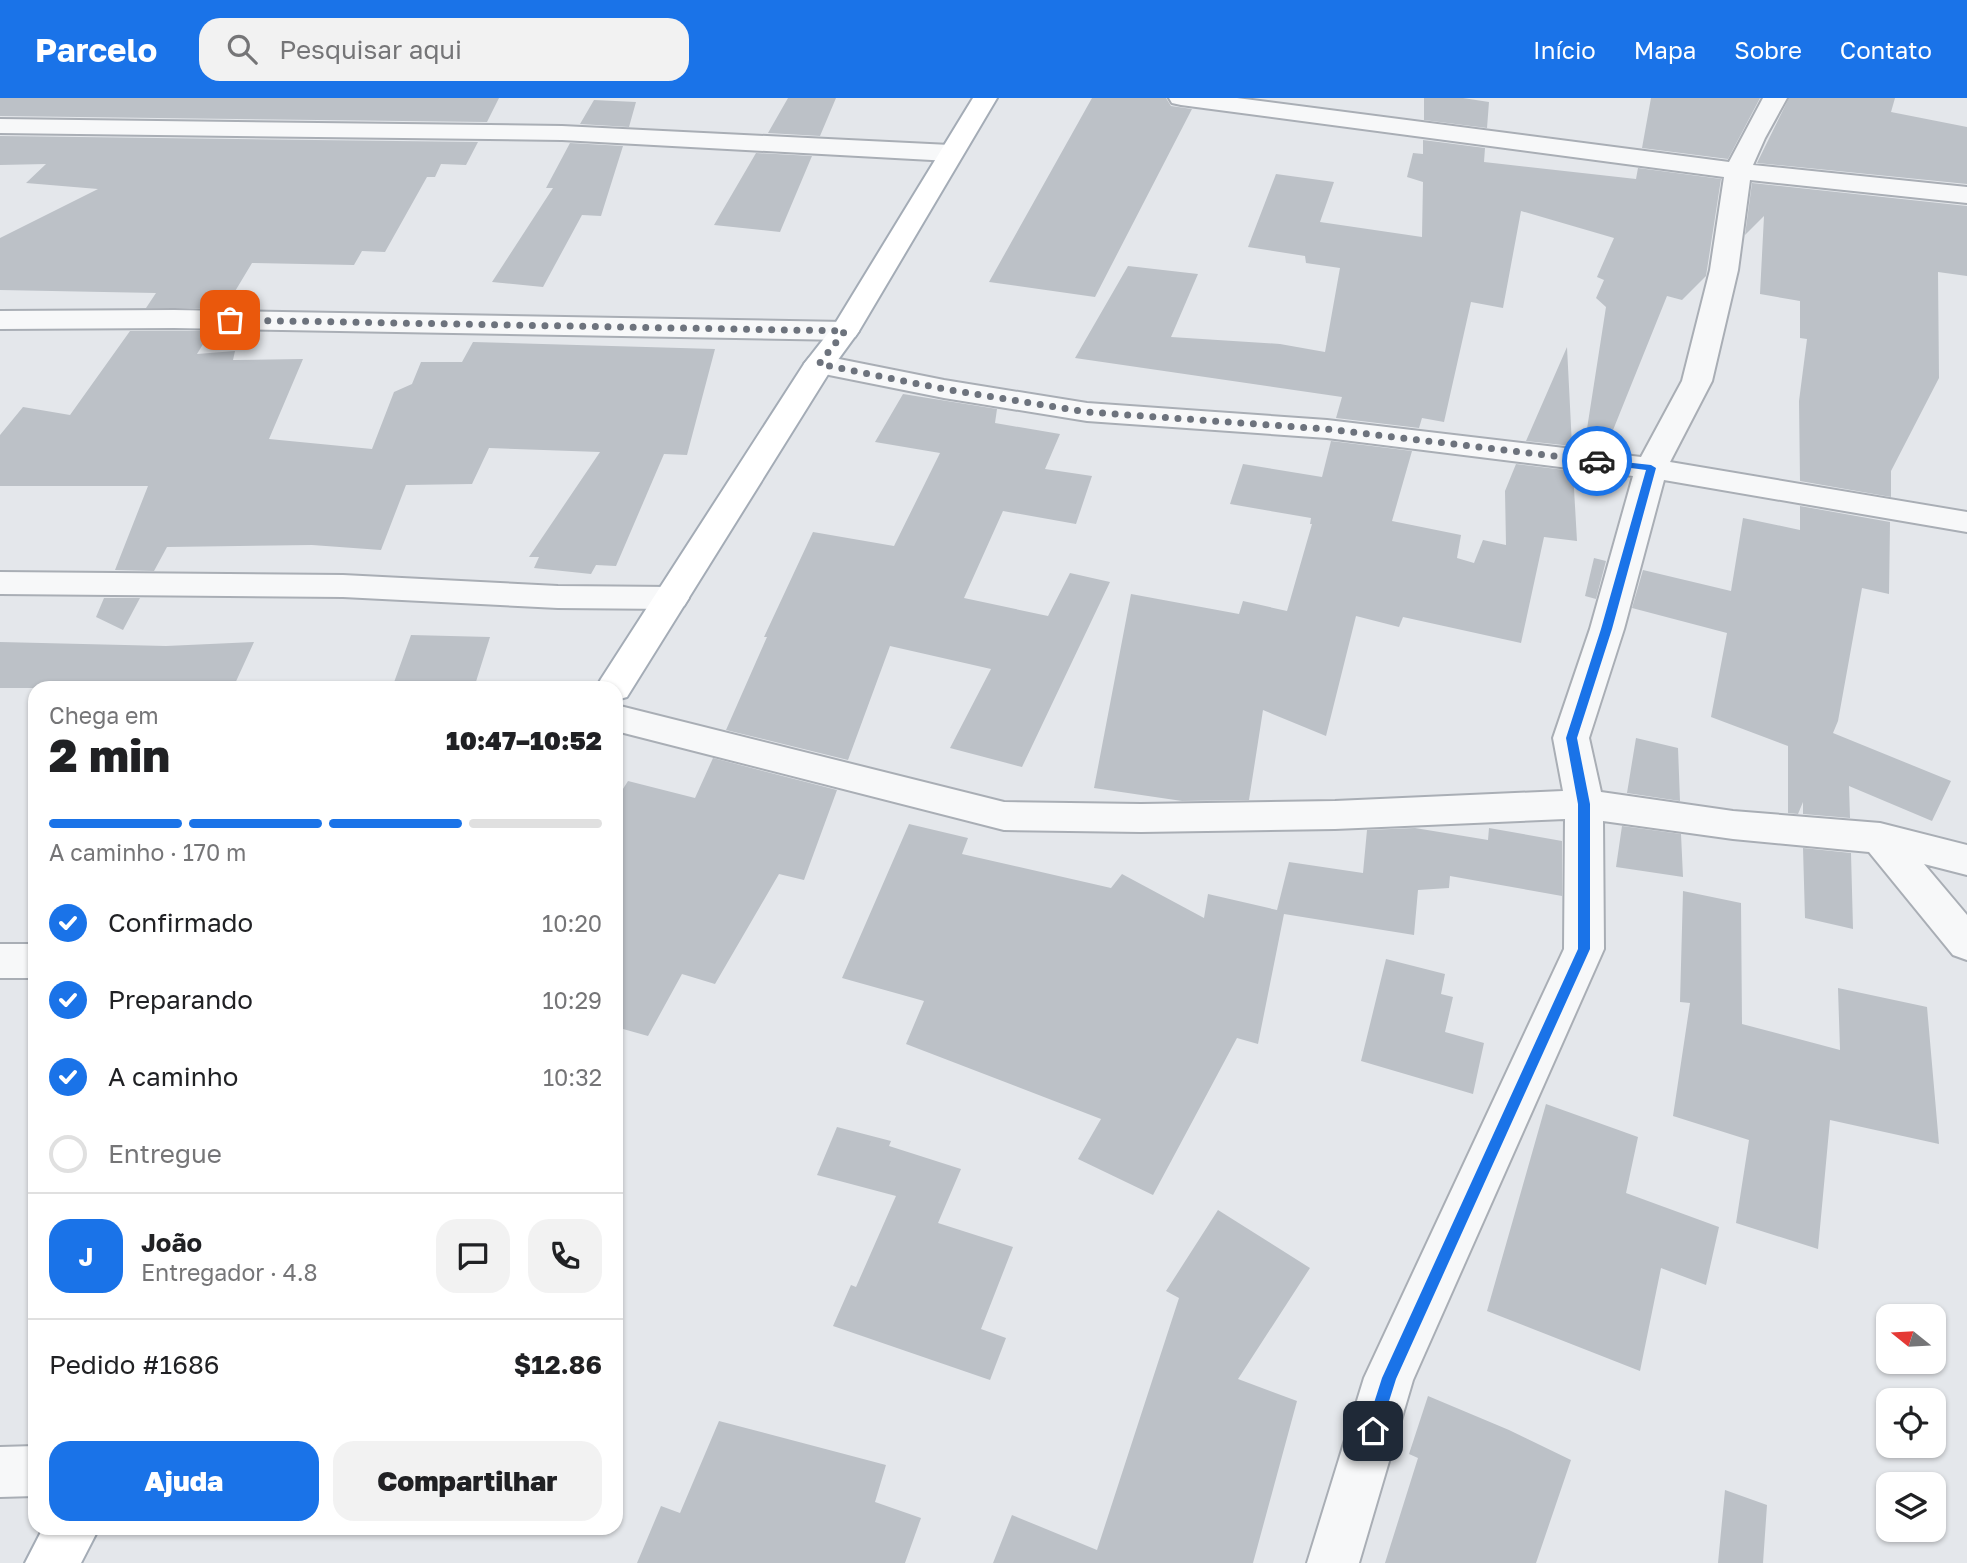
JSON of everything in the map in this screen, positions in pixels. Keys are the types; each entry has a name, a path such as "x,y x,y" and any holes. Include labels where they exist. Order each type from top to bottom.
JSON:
{"main road":[{"path":"619,681 819,364 845,331 985,98"},
{"path":"51,1563 69,1535"}],"street":[{"path":"1181,98 1738,171 1967,195"},
{"path":"1333,1563 1389,1378 1584,949 1584,804 1571,738 1606,629 1651,468 1698,381 1724,270 1738,171 1752,138 1775,98"},
{"path":"0,126 562,133 950,153"},
{"path":"0,320 174,319 845,331"},
{"path":"819,364 944,389 1087,412 1326,429 1651,468 1967,522"},
{"path":"0,583 342,586 558,597 672,598"},
{"path":"623,720 1004,816 1141,818 1321,815 1584,804 1733,825 1880,838 1967,860"},
{"path":"1880,838 1967,944"},
{"path":"0,961 28,961"},
{"path":"0,1472 28,1471"}],"building":[{"path":"0,98 499,98 487,122 0,116"},
{"path":"788,98 836,98 820,136 768,133"},
{"path":"1092,98 1166,98 1171,106 1192,109 1095,297 989,282"},
{"path":"1424,98 1463,98 1489,102 1487,128 1424,120"},
{"path":"1651,98 1760,98 1728,159 1642,148"},
{"path":"1789,98 1895,98 1891,112 1967,127 1967,184 1757,163"},
{"path":"594,100 636,102 629,127 580,124"},
{"path":"0,136 478,142 466,165 441,164 435,177 427,177 385,252 362,251 354,265 252,263 225,308 146,308 156,293 0,290 0,238 98,189 26,183 46,164 0,165"},
{"path":"1423,140 1485,148 1484,162 1636,179 1638,168 1721,179 1706,276 1682,300 1667,296 1605,450 1584,448 1606,307 1596,298 1604,280 1597,277 1614,238 1521,211 1503,308 1471,302 1444,422 1422,418 1419,428 1336,418 1342,397 1075,358 1128,266 1198,274 1171,337 1280,344 1325,352 1340,268 1306,263 1305,256 1248,247 1276,174 1334,182 1320,222 1422,237 1423,182 1407,177 1413,153 1423,154"},
{"path":"570,143 623,146 601,216 582,215 543,287 492,282 553,188 546,188"},
{"path":"756,153 812,156 780,232 714,225"},
{"path":"1752,183 1967,206 1967,276 1938,272 1939,378 1891,471 1891,497 1800,481 1799,401 1807,339 1800,338 1800,301 1760,294 1764,216 1745,235"},
{"path":"130,331 211,331 197,354 235,351 233,360 303,359 269,439 372,449 394,392 412,384 421,362 462,362 473,342 715,349 687,455 664,454 616,566 596,565 591,574 534,568 539,557 529,557 600,452 489,448 472,484 406,485 381,550 312,545 167,547 154,571 115,570 148,486 0,486 0,435 23,407 70,415"},
{"path":"1567,347 1572,446 1526,441"},
{"path":"903,394 997,409 995,423 1060,434 1045,469 1092,476 1076,524 1003,511 964,598 1048,616 1070,573 1110,582 1022,767 950,748 991,669 890,646 848,760 726,730 767,637 764,637 813,532 894,546 940,453 875,442"},
{"path":"1331,441 1412,451 1392,521 1461,535 1457,558 1474,563 1483,540 1506,545 1505,491 1516,464 1573,471 1577,541 1544,537 1521,643 1403,617 1399,627 1356,616 1326,736 1263,710 1249,800 1182,801 1094,788 1131,594 1239,614 1243,601 1287,611 1312,524 1311,518 1230,504 1243,464 1322,477"},
{"path":"1800,506 1890,522 1889,594 1862,588 1838,721 1833,733 1951,781 1932,821 1849,786 1850,818 1803,814 1803,802 1798,814 1788,813 1788,746 1711,717 1727,633 1632,608 1643,570 1731,591 1743,518 1800,530"},
{"path":"1594,558 1606,561 1596,599 1585,596"},
{"path":"104,598 140,598 123,630 96,617"},
{"path":"411,635 490,637 476,681 395,681"},
{"path":"0,642 166,646 254,642 236,681 28,681 28,688 0,688"},
{"path":"1636,738 1678,748 1680,801 1627,793"},
{"path":"713,758 837,790 804,880 779,874 715,984 682,974 648,1036 623,1029 623,789 628,781 695,798"},
{"path":"909,824 968,838 962,854 1111,888 1122,874 1204,918 1208,894 1277,910 1289,862 1363,873 1367,830 1415,828 1488,840 1489,828 1562,841 1562,896 1450,876 1449,888 1418,890 1414,935 1284,914 1258,1044 1237,1038 1153,1195 1078,1159 1101,1119 906,1044 924,1001 842,978"},
{"path":"1622,826 1681,834 1683,877 1616,867"},
{"path":"1803,848 1851,853 1853,929 1805,918"},
{"path":"1683,891 1741,903 1742,1024 1840,1050 1838,988 1927,1007 1939,1144 1830,1120 1818,1249 1736,1223 1749,1140 1673,1116 1690,1003 1680,1002"},
{"path":"1386,959 1445,974 1441,994 1453,997 1445,1032 1484,1043 1473,1094 1361,1061"},
{"path":"1546,1104 1638,1137 1626,1193 1719,1227 1706,1285 1661,1268 1640,1371 1487,1311"},
{"path":"837,1127 891,1141 889,1146 961,1169 938,1223 1013,1247 981,1329 1006,1338 990,1380 833,1326 851,1285 856,1287 896,1196 817,1175"},
{"path":"1218,1210 1310,1268 1238,1379 1297,1401 1253,1563 993,1563 1012,1515 1097,1550 1179,1298 1166,1291"},
{"path":"1428,1396 1571,1460 1536,1563 1385,1563 1418,1458 1409,1454"},
{"path":"719,1421 886,1465 875,1502 921,1518 905,1563 637,1563 661,1506 680,1513"},
{"path":"1725,1490 1767,1505 1763,1563 1718,1563"}],"way so far":[{"path":"230,320 845,331 819,364 944,389 1087,412 1326,429 1597,461"}],"route":[{"path":"1373,1431 1389,1378 1584,949 1584,804 1571,738 1606,629 1651,468 1597,461"}]}
